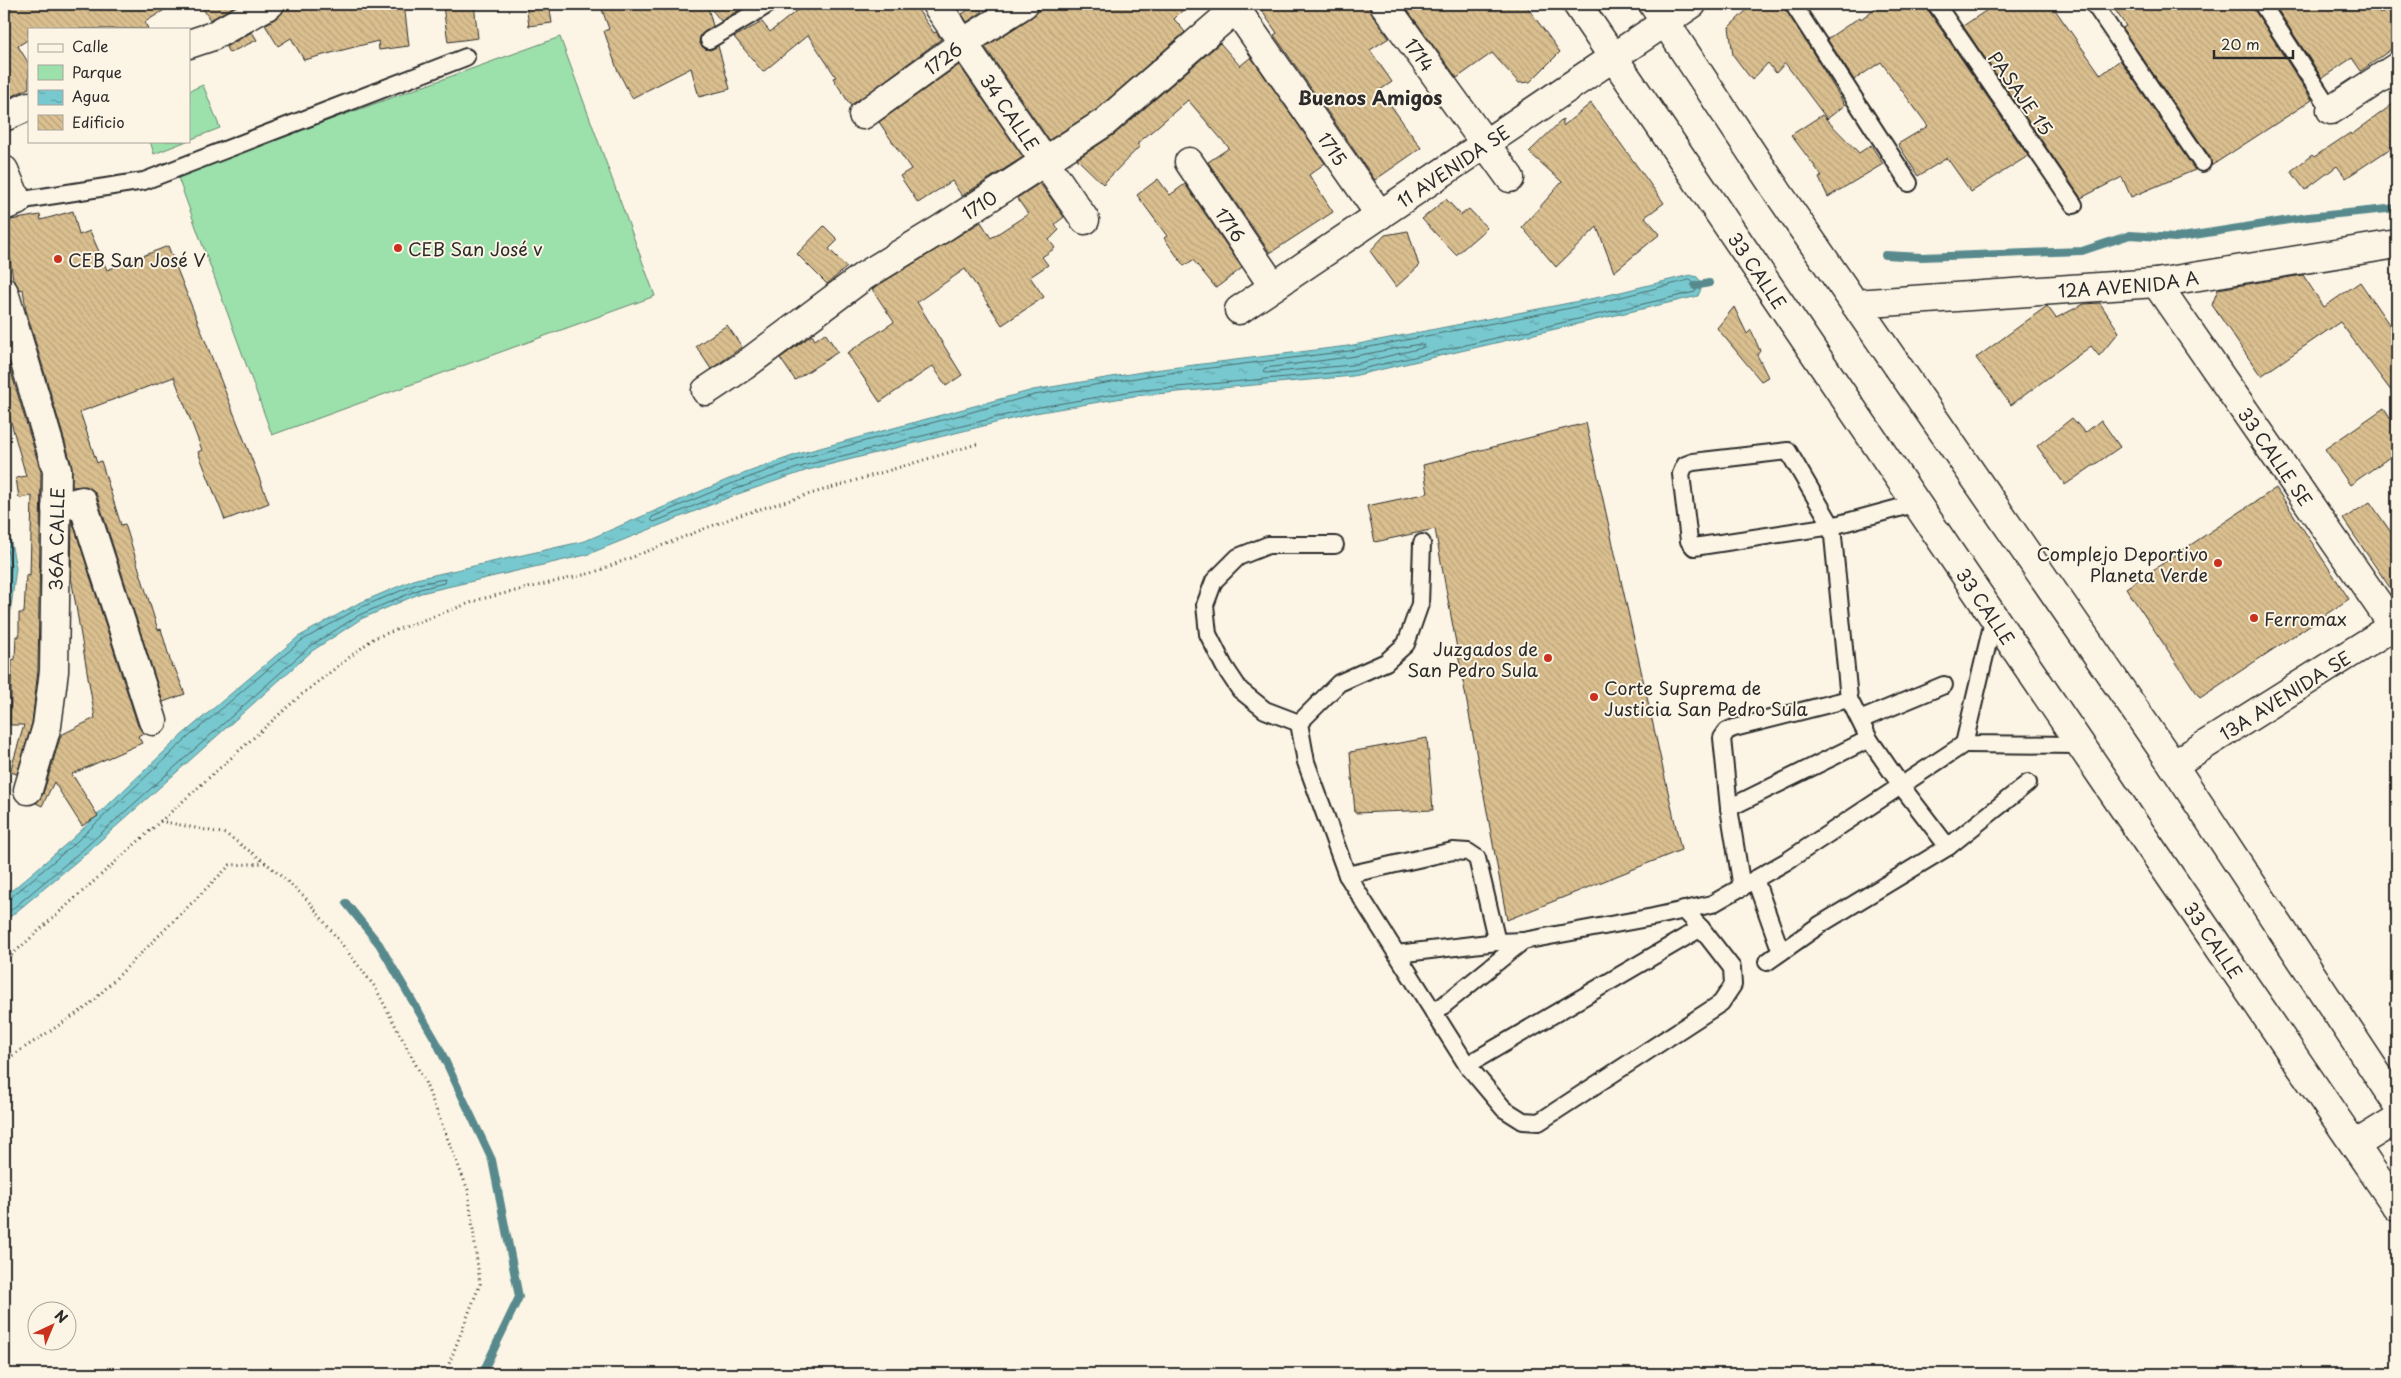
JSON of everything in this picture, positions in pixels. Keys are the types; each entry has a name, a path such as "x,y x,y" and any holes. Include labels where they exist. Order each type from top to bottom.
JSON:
{"street":[{"path":"190,44 213,36 270,4"},
{"name":"34 CALLE","path":"936,4 1084,220"},
{"name":"1726","path":"864,116 963,43 1024,4"},
{"name":"1714","path":"1384,4 1484,145 1510,178"},
{"name":"33 CALLE","path":"1577,4 2080,745 2397,1207"},
{"name":"11 AVENIDA SE","path":"1238,310 1614,57 1659,13 1692,4"},
{"name":"1710","path":"706,391 745,365 864,276 941,229 1104,122 1238,6"},
{"name":"1715","path":"1238,6 1380,215"},
{"path":"1659,13 1779,194 2173,765 2397,1104"},
{"path":"2331,110 2397,67"},
{"path":"4,117 28,106"},
{"name":"1716","path":"1189,162 1273,286"},
{"path":"4,170 10,204"},
{"name":"12A AVENIDA A","path":"1855,304 2156,282 2397,244"},
{"name":"33 CALLE SE","path":"2156,282 2396,627"},
{"name":"36A CALLE","path":"4,292 57,470 54,671 47,726 28,790"},
{"path":"56,508 82,501 154,721"},
{"name":"13A AVENIDA SE","path":"2173,765 2396,627"},
{"path":"2355,1145 2397,1119"}],"lane":[{"path":"709,40 769,4"},
{"path":"1794,4 1908,183"},
{"name":"PASAJE 15","path":"1936,4 2074,205"},
{"path":"2094,4 2202,163"},
{"path":"2262,4 2331,110"},
{"path":"10,204 144,181 466,57"},
{"path":"1917,503 1832,526 1694,547 1689,540 1681,474 1685,465 1693,462 1788,451 1832,526 1849,699 1869,739 1902,787 1948,846"},
{"path":"1300,723 1339,683 1386,662 1406,644 1420,604 1422,543"},
{"path":"1300,723 1265,710 1240,690 1224,666 1208,634 1205,605 1214,580 1238,557 1268,545 1335,545"},
{"path":"1964,744 1994,617"},
{"path":"1860,720 1944,685"},
{"path":"1781,952 1748,884 1729,808 1722,738 1727,731 1849,699"},
{"path":"1300,723 1306,762 1346,875 1467,1065 1504,1110 1523,1121 1539,1122 1720,1003 1734,985 1732,968 1701,928 1684,910"},
{"path":"1729,808 1869,739"},
{"path":"1397,954 1498,942 1524,941 1712,904 1748,884 1902,787 1964,744 2080,745"},
{"path":"1767,962 1820,924 1948,846 2028,783"},
{"path":"1346,875 1453,851 1468,852 1477,858 1498,942"},
{"path":"1467,1065 1701,928"},
{"path":"1434,1013 1524,941"}],"path":[{"path":"4,962 301,695 374,638 481,600 592,574 737,516 977,444"},
{"path":"160,821 226,834 266,863 305,897 375,987 425,1082 468,1190 480,1284 445,1374"},
{"path":"4,1060 87,1007 230,865 266,863"}],"green space":[{"path":"560,37 655,296 272,435 177,175"},
{"path":"203,85 220,128 190,140 190,91"},
{"path":"150,142 184,142 154,154"}],"water":[{"path":"1690,275 1697,277 1703,284 1698,296 1353,376 1134,396 1035,413 808,470 735,495 586,555 421,593 361,619 312,651 83,856 4,922 4,897 71,840 182,735 298,637 357,604 416,579 585,541 729,479 798,454 1033,390 1154,370 1348,346 1600,297"},
{"path":"4,507 16,568 4,663"}],"building":[{"path":"4,4 9,10 18,4 174,4 145,22 148,28 28,28 28,40 18,46 28,62 28,88 4,100"},
{"path":"200,4 231,4 233,7 210,20"},
{"path":"289,4 404,4 409,46 379,50 378,41 304,60 291,38 278,46 265,25 278,17"},
{"path":"474,4 478,38 448,42 443,6"},
{"path":"526,4 549,4 552,23 529,26"},
{"path":"600,4 707,4 713,26 701,35 699,41 705,49 710,50 718,46 730,89 699,97 691,68 632,98 617,69 604,31 609,29"},
{"path":"707,4 746,4 747,5 721,21"},
{"path":"805,4 914,4 934,33 936,32 941,39 851,106 833,78 836,77 808,35 763,72 734,37 762,22 770,32"},
{"path":"977,4 982,12 967,22 962,14"},
{"path":"1040,4 1189,4 1174,19 1185,32 1096,110 1049,140 985,47 1032,17 1038,12"},
{"path":"1257,4 1369,4 1371,13 1389,38 1370,50 1392,82 1380,90 1421,148 1375,180 1274,35 1277,33"},
{"path":"1403,4 1525,4 1560,52 1530,82 1519,83 1492,53 1457,78"},
{"path":"1753,4 1783,4 1845,105 1827,119 1785,63 1776,73 1768,63 1752,80 1733,55 1729,27"},
{"path":"1881,4 1926,4 1928,10 2028,156 1971,192 1947,158 1918,176 1898,144 1928,126 1881,62 1854,80 1827,39 1860,17 1861,19"},
{"path":"1996,4 2051,4 2101,75 2120,60 2195,170 2131,197 2122,177 2081,198 1963,26"},
{"path":"2111,4 2252,4 2312,100 2211,166 2210,157 2122,28 2126,26"},
{"path":"2274,4 2373,4 2380,14 2397,4 2397,45 2361,71 2352,58 2322,78"},
{"path":"252,32 257,40 229,53 226,47"},
{"path":"1220,43 1240,66 1251,57 1325,163 1309,175 1333,212 1270,253 1208,162 1229,148 1188,100 1137,144 1140,146 1103,184 1077,159 1115,134"},
{"path":"959,65 1023,157 962,196 952,181 918,203 900,176 911,169 879,122"},
{"path":"2397,101 2397,144 2346,178 2337,166 2305,190 2291,171 2312,155 2314,157 2350,133 2351,135"},
{"path":"1591,103 1664,203 1645,217 1660,234 1614,272 1597,227 1556,267 1522,227 1562,182 1529,152 1563,119 1563,126"},
{"path":"1822,115 1859,153 1871,145 1883,164 1828,197 1819,178 1822,176 1791,135"},
{"path":"1158,179 1170,195 1185,184 1242,268 1216,288 1193,260 1184,266 1164,238 1167,236 1137,195"},
{"path":"1040,183 1064,217 1055,224 1059,230 1049,240 1055,248 1042,257 1048,265 1030,277 1044,297 1002,325 965,269 917,302 962,375 946,386 933,366 880,402 847,353 894,322 872,289 981,222 991,238 1028,214 1017,198"},
{"path":"1446,199 1461,215 1469,209 1487,228 1456,255 1422,219"},
{"path":"73,211 79,235 90,231 107,270 168,246 269,503 225,520 198,452 202,450 174,377 80,412 97,463 101,461 121,525 125,524 158,630 161,629 172,667 174,666 185,694 163,702 97,496 93,490 86,486 72,487 72,466 26,310 23,289 20,290 13,280 5,221 40,215 41,220"},
{"path":"824,226 838,240 829,249 847,267 827,284 797,254"},
{"path":"1408,231 1419,266 1396,287 1370,251 1385,235"},
{"path":"2303,275 2324,307 2360,282 2397,336 2397,399 2340,322 2261,376 2212,305 2218,289"},
{"path":"2100,303 2119,332 2099,356 2091,346 2011,405 1976,358 2047,306 2056,318 2084,304"},
{"path":"1734,307 1747,334 1751,330 1760,351 1757,355 1768,377 1761,381 1717,328"},
{"path":"727,325 742,347 711,369 696,346"},
{"path":"825,333 838,352 795,380 780,358 812,335 815,340"},
{"path":"8,362 41,472 38,670 32,723 17,774 10,772 24,725 10,725 12,660 15,659 16,636 19,637 19,613 24,613 26,575 30,576 32,496 19,498 16,478 26,476 4,397 4,363"},
{"path":"2384,408 2397,428 2397,452 2350,485 2325,449"},
{"path":"2072,418 2085,433 2101,420 2120,447 2065,485 2037,446"},
{"name":"Juzgados de San Pedro Sula","path":"1586,423 1681,850 1507,920 1435,529 1375,542 1367,506 1428,493 1423,465"},
{"path":"2276,488 2349,599 2200,698 2126,588"},
{"path":"2370,502 2397,541 2397,598 2343,519"},
{"path":"72,520 138,726 143,733 138,736 142,743 72,774 98,816 82,826 54,782 42,806 36,803 43,794 61,735 95,718 71,577"},
{"path":"1427,738 1433,810 1355,813 1350,752"}],"waterway":[{"path":"1885,255 1922,257 2082,251 2130,235 2175,238 2308,217 2397,208"},
{"path":"1695,286 1709,283"},
{"path":"346,903 379,944 436,1041 492,1160 519,1297 482,1374"}],"place":[{"name":"CEB San José v","path":"398,248"},
{"name":"CEB San José V","path":"58,259"},
{"name":"Complejo Deportivo Planeta Verde","path":"2218,563"},
{"name":"Ferromax","path":"2254,618"},
{"name":"Juzgados de San Pedro Sula","path":"1548,658"},
{"name":"Corte Suprema de Justicia San Pedro Sula","path":"1594,697"}],"district":[{"name":"Buenos Amigos","path":"1370,97"}]}
